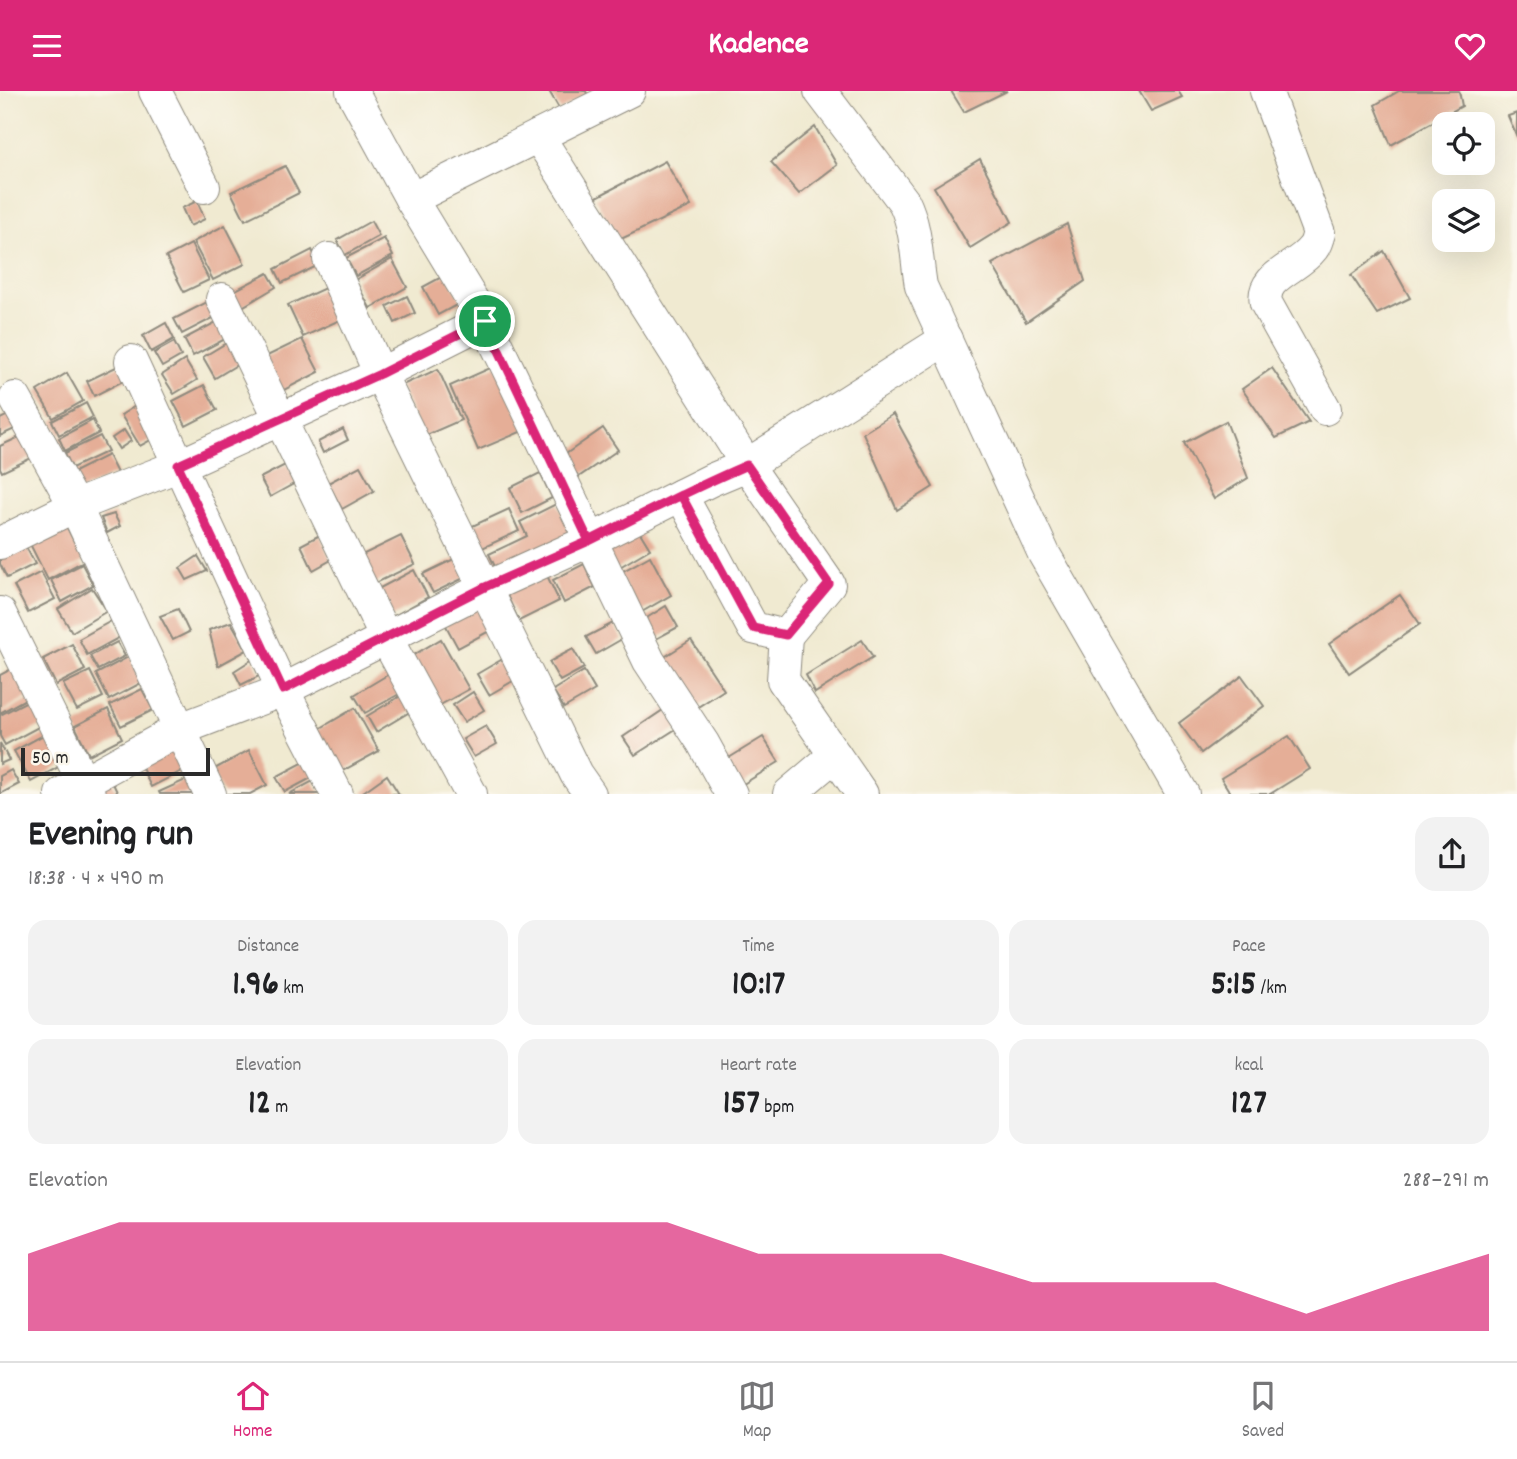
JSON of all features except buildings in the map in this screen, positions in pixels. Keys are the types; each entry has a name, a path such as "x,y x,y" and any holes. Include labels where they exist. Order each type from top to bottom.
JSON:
{"street":[{"path":"155,91 204,187"},
{"path":"352,91 411,198 485,321 649,661 703,743 731,794"},
{"path":"411,198 629,91"},
{"path":"820,91 911,215 921,285 1044,554 1183,794"},
{"path":"1266,91 1319,233 1314,247 1268,284 1264,294 1266,303 1325,409"},
{"path":"538,136 747,465 829,584 786,635 783,680 862,794"},
{"path":"329,259 380,374 576,774 590,794"},
{"path":"222,299 386,638 471,794"},
{"path":"0,543 75,506 178,465 380,374 485,321"},
{"path":"0,613 78,790 178,730 283,690 485,587 589,541 747,465 946,339"},
{"path":"131,361 283,690 337,794"},
{"path":"15,398 75,506 210,794"},
{"path":"681,495 753,628 786,635"},
{"path":"789,794 835,755"}],"route":[{"path":"485,321 380,374 178,465 283,690 485,587 589,541 681,495 753,628 786,635 829,584 747,465 711,480 681,495 589,541 485,321"}]}
